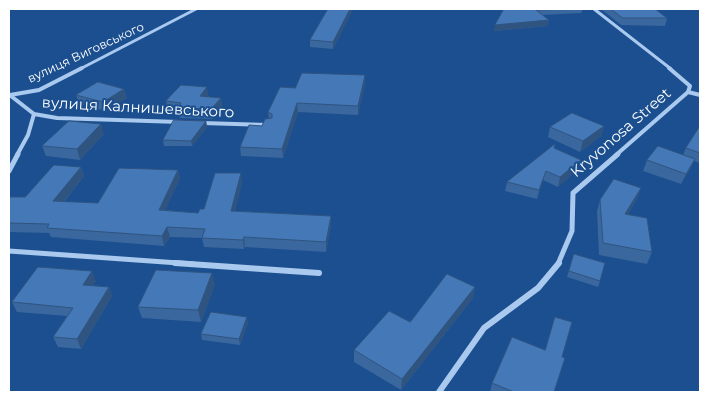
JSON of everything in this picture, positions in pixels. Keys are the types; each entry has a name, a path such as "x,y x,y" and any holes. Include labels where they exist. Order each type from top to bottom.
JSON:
{"street":[{"name":"вулиця Виговського","path":"10,95 39,90 196,9"},
{"name":"Kryvonosa Street","path":"439,392 484,328 538,288 558,264 572,231 573,193 688,92 690,86 680,76 594,9"},
{"path":"688,92 700,96"},
{"name":"вулиця Калнишевського","path":"10,95 34,114 57,118 183,122"},
{"path":"9,171 28,135 34,114"},
{"name":"вулиця Калнишевського","path":"193,122 270,125"},
{"path":"9,251 319,273"}],"building":[{"path":"328,9 350,9 333,42 310,40"},
{"path":"504,9 564,9 536,10 549,20 495,25"},
{"path":"611,9 655,9 667,18 623,18"},
{"path":"302,73 365,75 358,106 297,103 282,149 240,147 249,125 262,126 265,119 272,118 272,114 268,112 280,87 295,88"},
{"path":"98,82 124,89 103,102 76,95"},
{"path":"181,85 207,87 200,96 221,98 211,109 178,108 181,103 166,101"},
{"path":"572,113 604,126 583,141 550,127"},
{"path":"174,120 206,121 191,141 163,140"},
{"path":"69,121 101,124 77,149 42,146"},
{"path":"700,126 700,153 686,148"},
{"path":"555,144 554,148 581,160 560,177 546,171 539,190 507,182"},
{"path":"658,146 695,159 686,174 647,160"},
{"path":"54,165 81,167 53,201 98,203 119,168 178,170 159,210 198,213 200,209 204,209 215,173 241,173 231,211 331,216 326,242 244,237 243,240 202,238 205,229 167,227 162,236 47,228 49,224 9,223 9,197 25,197"},
{"path":"614,179 641,188 625,214 647,218 652,252 603,243 600,200"},
{"path":"574,254 605,263 600,281 569,271"},
{"path":"38,267 92,271 83,285 109,287 77,339 53,337 73,308 12,302"},
{"path":"156,270 212,273 198,310 138,307"},
{"path":"447,274 475,287 402,379 354,350 389,311 410,322"},
{"path":"211,312 247,317 239,339 201,334"},
{"path":"555,317 572,322 562,357 565,358 554,392 514,392 492,383 512,337 545,350"}]}
